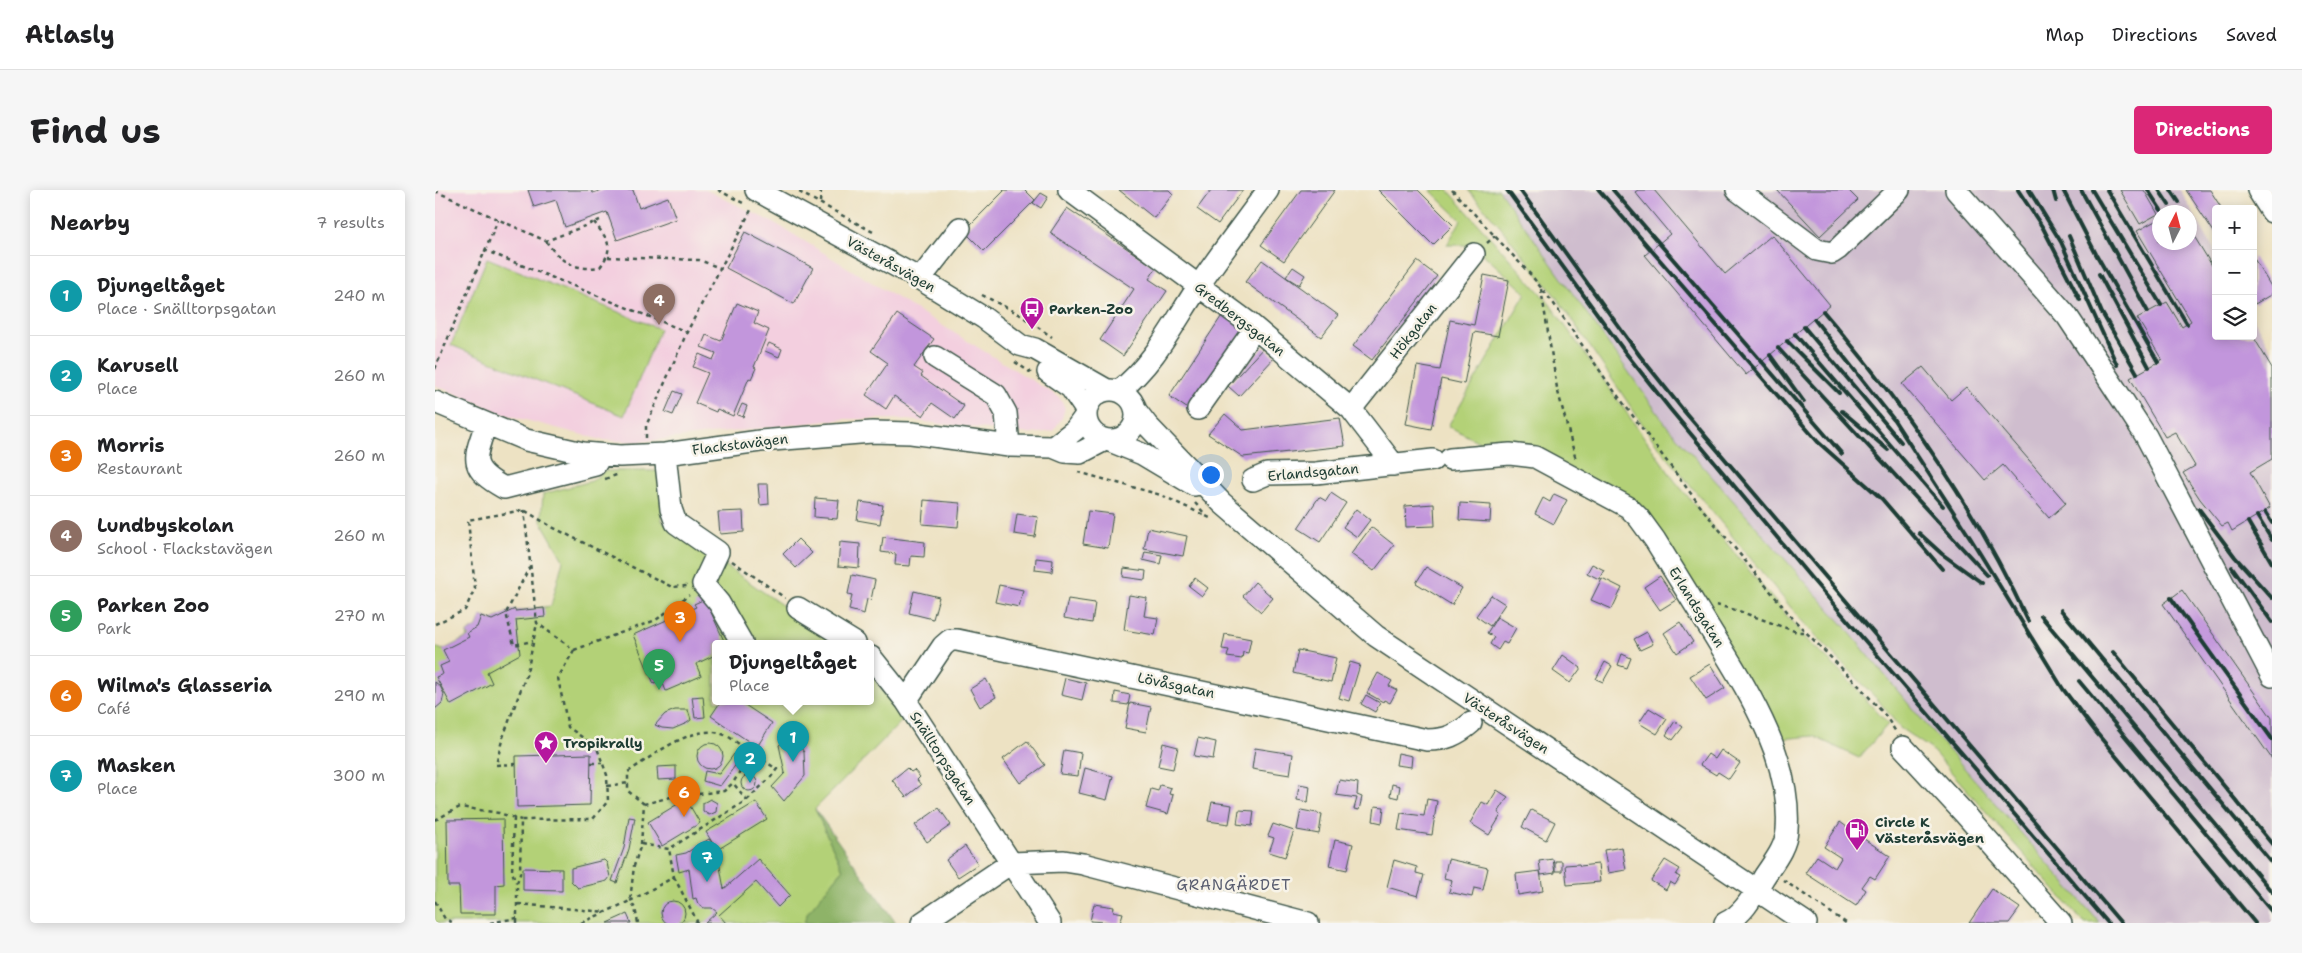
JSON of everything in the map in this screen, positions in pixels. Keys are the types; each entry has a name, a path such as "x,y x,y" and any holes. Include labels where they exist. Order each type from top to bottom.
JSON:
{"street":[{"name":"Gredbergsgatan","path":"1069,190 1255,328 1351,409 1394,465"},
{"path":"1124,399 1136,376 1152,357 1199,286 1268,190"},
{"path":"1737,190 1817,250 1832,252 1839,249 1899,190"},
{"path":"1956,190 2067,316 2146,436 2272,676"},
{"path":"2258,190 2272,212"},
{"name":"Västeråsvägen","path":"755,199 920,279 984,318 1018,354 1029,359 1071,388 1079,397 1086,413"},
{"path":"920,279 960,228"},
{"name":"Hökgatan","path":"1351,409 1474,254"},
{"path":"1198,409 1255,328"},
{"name":"Västeråsvägen","path":"1018,354 1035,349 1124,399 1220,513"},
{"path":"935,357 996,395 1006,413 1009,446"},
{"path":"1053,447 1075,430 1086,413 1093,397 1124,399"},
{"path":"1076,462 1108,441 1120,439 1130,433 1136,421 1124,399"},
{"name":"Flackstavägen","path":"435,402 487,424 543,444 620,456 656,454 760,441 872,432 911,433 1009,446 1053,447 1065,452 1076,462"},
{"path":"1086,413 1090,430 1108,441"},
{"path":"487,424 478,446 476,459 484,477 504,488 595,465 601,454"},
{"name":"Västeråsvägen","path":"1108,441 1142,454 1166,467 1220,513 1376,636 1807,923"},
{"path":"656,454 676,523 718,552 703,584 719,603 740,640"},
{"name":"Erlandsgatan","path":"1253,480 1267,474 1316,473 1488,454 1523,455 1535,457 1628,507 1639,518 1655,540 1759,712 1771,741 1782,780 1787,831 1783,846 1744,908 1732,920 1725,923"},
{"path":"799,608 850,640"},
{"name":"Lövåsgatan","path":"906,701 943,646 950,640 957,640 1427,740 1443,740 1460,733 1471,723"},
{"name":"Snälltorpsgatan","path":"874,661 906,701 1050,923"},
{"path":"1903,748 1964,813 2061,923"},
{"path":"922,923 1011,862 1057,861 1083,864 1308,923"}],"path":[{"path":"656,454 646,426 687,332 755,199 718,190"},
{"path":"820,202 821,190"},
{"path":"1452,190 1541,288 1698,504 1805,632 1885,715 1894,728 1903,748"},
{"path":"435,192 546,241 555,254 571,265 586,269 600,267 608,257 610,247 603,234 593,222"},
{"path":"435,368 498,220"},
{"path":"546,241 600,220"},
{"path":"484,250 687,332"},
{"path":"608,257 699,260 720,268"},
{"path":"1541,288 1557,388 1582,482"},
{"path":"1018,354 1031,374"},
{"path":"1076,462 1085,461 1086,474"},
{"path":"1076,462 1086,474 1220,513"},
{"path":"516,764 495,765 502,740 527,673 537,623 524,510"},
{"path":"435,624 465,610 475,588 468,520 524,510 551,527 672,588 703,584"},
{"path":"718,552 799,608"},
{"path":"530,565 506,613 514,645 533,641"},
{"path":"435,820 460,807 499,813 521,820 593,819 608,801 607,775 597,748 568,727 558,678 574,650 656,620 703,584"},
{"path":"1697,608 1706,605 1721,606 1797,632 1805,632"},
{"path":"537,623 574,650"},
{"path":"641,844 669,848 747,800 777,769 723,734 712,731 696,733 685,737 628,772 628,791 644,804"},
{"path":"644,804 671,797 724,791 733,783 751,753"},
{"path":"591,763 603,763"},
{"path":"607,786 628,783"},
{"path":"733,783 747,800"},
{"path":"638,923 635,908 630,901 634,866 641,844 644,804"},
{"path":"514,818 513,872 517,883 517,923"},
{"path":"517,883 520,874 521,820"},
{"path":"669,848 674,877 697,921 694,923"},
{"path":"1769,870 1846,923"},
{"path":"581,923 608,912 674,877"},
{"path":"435,901 445,919 454,923"},
{"path":"518,904 608,912"},
{"path":"490,923 517,918"}],"shaded area":[{"path":"435,190 706,190 778,225 1059,397 1065,408 1062,418 1053,431 1031,434 899,419 845,419 638,442 602,440 503,414 435,385"},
{"path":"1499,190 2180,190 2189,205 2152,205 2152,250 2197,250 2197,220 2212,246 2212,340 2257,340 2257,325 2272,352 2272,923 2100,923 1916,713 1845,627 1667,426"}],"green space":[{"path":"1430,190 1448,190 1549,303 1675,481 1807,640 1840,671 1888,724 1859,758 1813,736 1781,739 1645,513 1523,447 1483,444 1448,426 1526,293 1473,245 1447,245 1461,220"},
{"path":"1468,190 1499,190 1667,426 1845,627 1916,713 2100,923 2084,923 1931,749 1900,728 1878,700 1802,621 1654,441 1557,298"},
{"path":"487,258 660,329 624,416 451,345"},
{"path":"604,471 661,471 662,521 832,640 712,640 712,705 874,705 874,678 903,720 815,809 843,870 808,912 804,923 435,923 435,647 443,650 468,637 467,633 477,627 481,616 492,620 515,609 516,611 551,606 563,560 541,521 543,494 592,481"},
{"path":"815,809 896,923 804,923 808,912 843,870"}],"building":[{"path":"528,190 591,190 593,193 602,190 633,190 639,208 668,197 676,219 617,240 607,212 565,227 556,200 534,207"},
{"path":"1003,190 1025,190 1035,200 984,251 964,231"},
{"path":"1119,190 1169,190 1173,194 1154,218"},
{"path":"1211,190 1243,190 1218,224 1197,209"},
{"path":"1301,190 1335,190 1284,261 1261,245"},
{"path":"1378,190 1418,190 1453,225 1433,245"},
{"path":"1638,190 1654,190 1725,274 1772,235 1830,305 1746,375 1645,255 1670,234 1635,192"},
{"path":"1777,190 1848,190 1858,200 1820,236"},
{"path":"2120,190 2144,190 2153,205 2152,217 2140,224"},
{"path":"2186,190 2210,190 2219,205 2212,205 2212,229 2197,205"},
{"path":"1041,193 1048,197 1041,208 1033,203"},
{"path":"1067,208 1156,268 1149,279 1167,291 1123,356 1100,340 1134,289 1050,233"},
{"path":"2152,223 2152,250 2197,250 2197,241 2212,265 2212,340 2255,340 2272,368 2272,459 2250,472 2270,508 2232,531 2228,523 2222,526 2200,499 2183,473 2195,466 2175,432 2165,437 2130,378 2162,360 2137,318 2167,302 2182,327 2191,321 2137,231"},
{"path":"745,232 813,268 794,304 726,268"},
{"path":"1262,260 1338,315 1321,337 1245,282"},
{"path":"1417,261 1437,276 1372,360 1353,346"},
{"path":"2257,264 2272,288 2272,294 2257,303"},
{"path":"1293,267 1305,275 1299,285 1286,277"},
{"path":"1484,275 1509,280 1498,336 1474,332 1464,384 1441,379 1431,429 1406,424 1417,366 1440,370 1450,320 1474,325"},
{"path":"737,303 758,312 754,323 769,330 754,367 756,368 751,379 749,378 733,416 717,409 716,412 695,403 708,373 693,367 699,354 713,360 716,353 701,347 706,335 721,341"},
{"path":"897,314 934,339 914,367 923,373 921,376 964,406 955,419 932,403 923,416 894,396 886,409 866,395 888,363 871,351"},
{"path":"1223,314 1245,329 1191,411 1169,396"},
{"path":"769,343 782,349 779,357 765,351"},
{"path":"1264,347 1275,357 1239,396 1228,386"},
{"path":"1923,367 1951,400 1966,387 2066,503 2049,518 2003,465 1985,480 1902,384"},
{"path":"674,391 682,394 673,415 665,412"},
{"path":"742,404 747,406 743,417 737,415"},
{"path":"1225,414 1243,430 1340,418 1345,446 1243,457 1208,434"},
{"path":"758,484 768,484 769,504 760,505"},
{"path":"1331,493 1346,503 1320,542 1298,528 1319,497 1326,501"},
{"path":"1554,494 1567,500 1554,524 1535,514 1543,498 1550,502"},
{"path":"815,498 839,500 837,519 814,517"},
{"path":"924,500 960,503 958,527 922,524"},
{"path":"860,502 883,505 880,524 857,520"},
{"path":"1460,503 1491,505 1490,522 1459,520"},
{"path":"1434,504 1435,526 1406,527 1405,506"},
{"path":"1356,509 1370,520 1357,537 1343,527"},
{"path":"743,511 744,532 720,534 718,512"},
{"path":"1088,511 1113,514 1108,548 1083,544"},
{"path":"1017,514 1038,517 1035,537 1014,534"},
{"path":"1371,527 1394,545 1374,571 1351,554"},
{"path":"1148,528 1187,536 1183,556 1144,549"},
{"path":"883,537 925,542 924,557 911,556 910,566 895,565 896,554 881,552"},
{"path":"798,539 812,553 796,568 783,554"},
{"path":"840,542 860,544 859,568 838,566"},
{"path":"1145,552 1162,555 1160,564 1143,560"},
{"path":"1036,558 1053,560 1052,572 1035,570"},
{"path":"1592,564 1604,570 1599,579 1587,573"},
{"path":"1426,567 1462,588 1452,605 1416,583"},
{"path":"1124,568 1146,571 1145,580 1123,577"},
{"path":"852,575 875,580 871,600 867,599 864,614 849,610 852,595 848,594"},
{"path":"1660,576 1676,600 1660,610 1644,587"},
{"path":"1195,578 1208,588 1202,596 1189,586"},
{"path":"1602,578 1622,588 1612,609 1591,600"},
{"path":"1255,582 1273,598 1261,612 1243,596"},
{"path":"999,585 1023,590 1019,607 995,602"},
{"path":"2182,590 2272,718 2272,759 2163,604"},
{"path":"914,591 939,597 933,619 909,613"},
{"path":"1129,595 1147,598 1144,616 1158,618 1155,635 1124,630"},
{"path":"1491,595 1505,604 1490,626 1476,616"},
{"path":"705,599 724,640 712,640 712,656 696,664 701,676 666,691 662,681 654,684 633,635 696,607 694,604"},
{"path":"1068,599 1095,603 1092,623 1064,618"},
{"path":"544,608 545,617 516,620 520,654 487,672 492,683 451,705 436,677 443,674 440,666 449,662 443,650 469,637 467,633 477,627 481,616 492,620 515,609 515,611"},
{"path":"1497,617 1516,628 1507,644 1503,642 1498,650 1490,644 1494,637 1487,633"},
{"path":"1680,622 1693,642 1677,653 1664,633"},
{"path":"1647,632 1653,644 1640,650 1634,639"},
{"path":"1225,634 1251,639 1248,653 1243,652 1242,659 1227,657 1229,650 1222,649"},
{"path":"1298,650 1336,658 1331,682 1293,673"},
{"path":"1622,654 1631,658 1627,668 1618,665"},
{"path":"1563,655 1581,668 1570,683 1553,671"},
{"path":"1350,662 1360,665 1349,701 1339,698"},
{"path":"1605,662 1612,666 1603,682 1596,679"},
{"path":"1710,664 1725,688 1706,700 1690,676"},
{"path":"1378,673 1392,681 1389,686 1397,690 1390,703 1384,700 1383,702 1367,693"},
{"path":"1065,678 1086,683 1082,700 1061,695"},
{"path":"986,679 996,697 980,707 970,689"},
{"path":"435,682 440,686 444,694 442,703 435,709"},
{"path":"1115,692 1130,695 1128,705 1114,703"},
{"path":"1366,695 1380,703 1375,712 1361,704"},
{"path":"703,696 705,717 695,718 692,697"},
{"path":"1130,703 1151,707 1146,732 1125,728"},
{"path":"718,705 745,705 772,723 757,747 711,716"},
{"path":"1649,708 1667,719 1657,734 1639,723"},
{"path":"675,710 688,710 691,720 673,729 655,725 665,714"},
{"path":"1675,721 1683,727 1673,740 1666,735"},
{"path":"792,736 804,752 805,776 784,801 772,787 785,773 779,745"},
{"path":"1198,738 1216,742 1213,759 1194,756"},
{"path":"1027,741 1045,765 1020,783 1003,759"},
{"path":"710,743 719,747 723,756 719,765 710,769 701,765 697,756 701,747"},
{"path":"1163,743 1178,747 1173,769 1158,766"},
{"path":"1255,748 1293,754 1290,775 1252,769"},
{"path":"1064,750 1081,753 1078,776 1060,774"},
{"path":"1721,750 1740,763 1729,779 1718,772 1716,775 1700,765 1708,754 1715,759"},
{"path":"1398,753 1412,756 1411,767 1396,765"},
{"path":"591,754 590,805 517,807 516,756"},
{"path":"734,754 740,759 720,786 703,781 705,771 719,774"},
{"path":"676,766 676,779 658,780 657,767"},
{"path":"907,768 911,772 914,770 920,777 917,780 921,785 906,797 892,780"},
{"path":"1085,768 1113,776 1107,800 1079,793"},
{"path":"749,775 757,783 749,791 741,783"},
{"path":"1339,780 1358,783 1357,795 1362,797 1359,810 1354,809 1357,798 1336,795"},
{"path":"1299,784 1310,786 1308,802 1297,800"},
{"path":"1392,784 1400,786 1398,798 1390,796"},
{"path":"1160,785 1171,788 1169,794 1173,795 1168,814 1146,808 1151,789 1158,791"},
{"path":"1497,790 1508,797 1498,813 1501,815 1489,835 1470,823 1482,802 1488,805"},
{"path":"686,799 700,823 662,846 648,822"},
{"path":"710,799 717,803 716,812 709,815 703,811 703,803"},
{"path":"1427,799 1437,801 1432,835 1398,830 1401,813 1424,816"},
{"path":"756,802 767,819 717,850 724,889 758,859 790,895 778,907 756,882 719,915 726,923 705,923 717,912 712,908 704,908 698,904 696,898 693,899 689,869 679,872 676,855 686,853 709,839 716,849 706,832"},
{"path":"1212,802 1232,805 1229,824 1208,821"},
{"path":"1375,806 1384,807 1382,823 1373,821"},
{"path":"939,808 951,825 927,842 915,825"},
{"path":"1239,810 1254,811 1252,826 1237,824"},
{"path":"1301,810 1322,814 1319,834 1297,830"},
{"path":"1531,810 1555,822 1546,840 1522,827"},
{"path":"629,817 635,818 629,849 617,883 612,881 624,848"},
{"path":"503,819 504,884 496,885 496,914 460,914 459,886 448,886 447,820"},
{"path":"1840,822 1851,830 1855,825 1865,832 1861,837 1890,856 1875,879 1870,876 1862,887 1866,890 1856,906 1805,873 1817,856 1835,868 1841,858 1824,847"},
{"path":"1273,824 1294,831 1285,857 1269,852 1274,838 1268,836"},
{"path":"1335,840 1353,844 1347,870 1329,866"},
{"path":"965,846 978,864 958,877 946,860"},
{"path":"1622,847 1626,870 1608,873 1604,850"},
{"path":"1448,859 1488,868 1483,890 1474,888 1472,897 1449,892 1452,880 1444,878"},
{"path":"1553,859 1555,873 1541,875 1539,861"},
{"path":"604,860 607,863 610,877 607,881 578,888 571,881 571,868"},
{"path":"1394,860 1417,867 1416,873 1424,875 1418,896 1387,887"},
{"path":"1665,860 1680,869 1676,875 1680,877 1675,885 1670,882 1666,890 1651,881"},
{"path":"1555,861 1562,861 1562,871 1555,871"},
{"path":"1579,864 1580,866 1598,864 1600,882 1567,885 1565,865"},
{"path":"523,868 562,869 562,891 523,890"},
{"path":"1540,871 1543,891 1518,895 1516,874"},
{"path":"1992,889 2020,908 2009,923 1969,923"},
{"path":"673,901 682,904 685,913 682,922 673,925 664,922 661,913 664,904"},
{"path":"1094,904 1114,907 1113,911 1123,913 1120,923 1090,921"},
{"path":"627,914 631,923 607,923"}],"railway":[{"path":"1507,190 1625,352 1670,409 1811,578 2108,923"},
{"path":"1520,190 1640,356 1684,411 2121,923"},
{"path":"1599,190 1818,442 1882,499 1942,569"},
{"path":"1613,190 1842,454"},
{"path":"2018,190 2043,228 2080,300"},
{"path":"2029,190 2061,242 2117,365"},
{"path":"2053,190 2056,201"},
{"path":"2063,190 2096,254 2158,362"},
{"path":"2081,190 2148,312"},
{"path":"2092,190 2161,305"},
{"path":"2107,190 2187,324"},
{"path":"2148,190 2158,205"},
{"path":"2159,190 2169,205"},
{"path":"2171,190 2179,202"},
{"path":"2069,236 2102,313 2137,373"},
{"path":"2099,274 2149,367"},
{"path":"1823,311 1882,383 1962,498 2008,579 2028,621"},
{"path":"1814,319 1894,420 1971,539 2063,689 2095,731 2255,923"},
{"path":"1804,327 1901,442"},
{"path":"1795,334 1943,506"},
{"path":"1787,341 1839,393"},
{"path":"1778,348 1987,575"},
{"path":"1770,355 1804,402"},
{"path":"1842,411 1888,450"},
{"path":"2199,509 2235,557 2272,598"},
{"path":"2265,512 2272,523"},
{"path":"2257,516 2272,540"},
{"path":"2248,522 2272,563"},
{"path":"1919,533 1942,554 1982,583"},
{"path":"2232,567 2272,622"},
{"path":"2171,598 2272,739"},
{"path":"2061,610 2272,863"},
{"path":"2041,616 2272,892"},
{"path":"2113,652 2272,844"},
{"path":"2079,681 2272,912"}],"place":[{"name":"Lundbyskolan","path":"659,325"},
{"name":"Parken-Zoo","path":"1032,330"},
{"name":"Morris","path":"680,642"},
{"name":"Parken Zoo","path":"659,690"},
{"name":"Djungeltåget","path":"793,762"},
{"name":"Tropikrally","path":"546,764"},
{"name":"Karusell","path":"750,783"},
{"name":"Wilma's Glasseria","path":"684,817"},
{"name":"Circle K Västeråsvägen","path":"1857,851"},
{"name":"Masken","path":"707,882"}],"district":[{"name":"GRANGÄRDET","path":"1234,885"}]}
